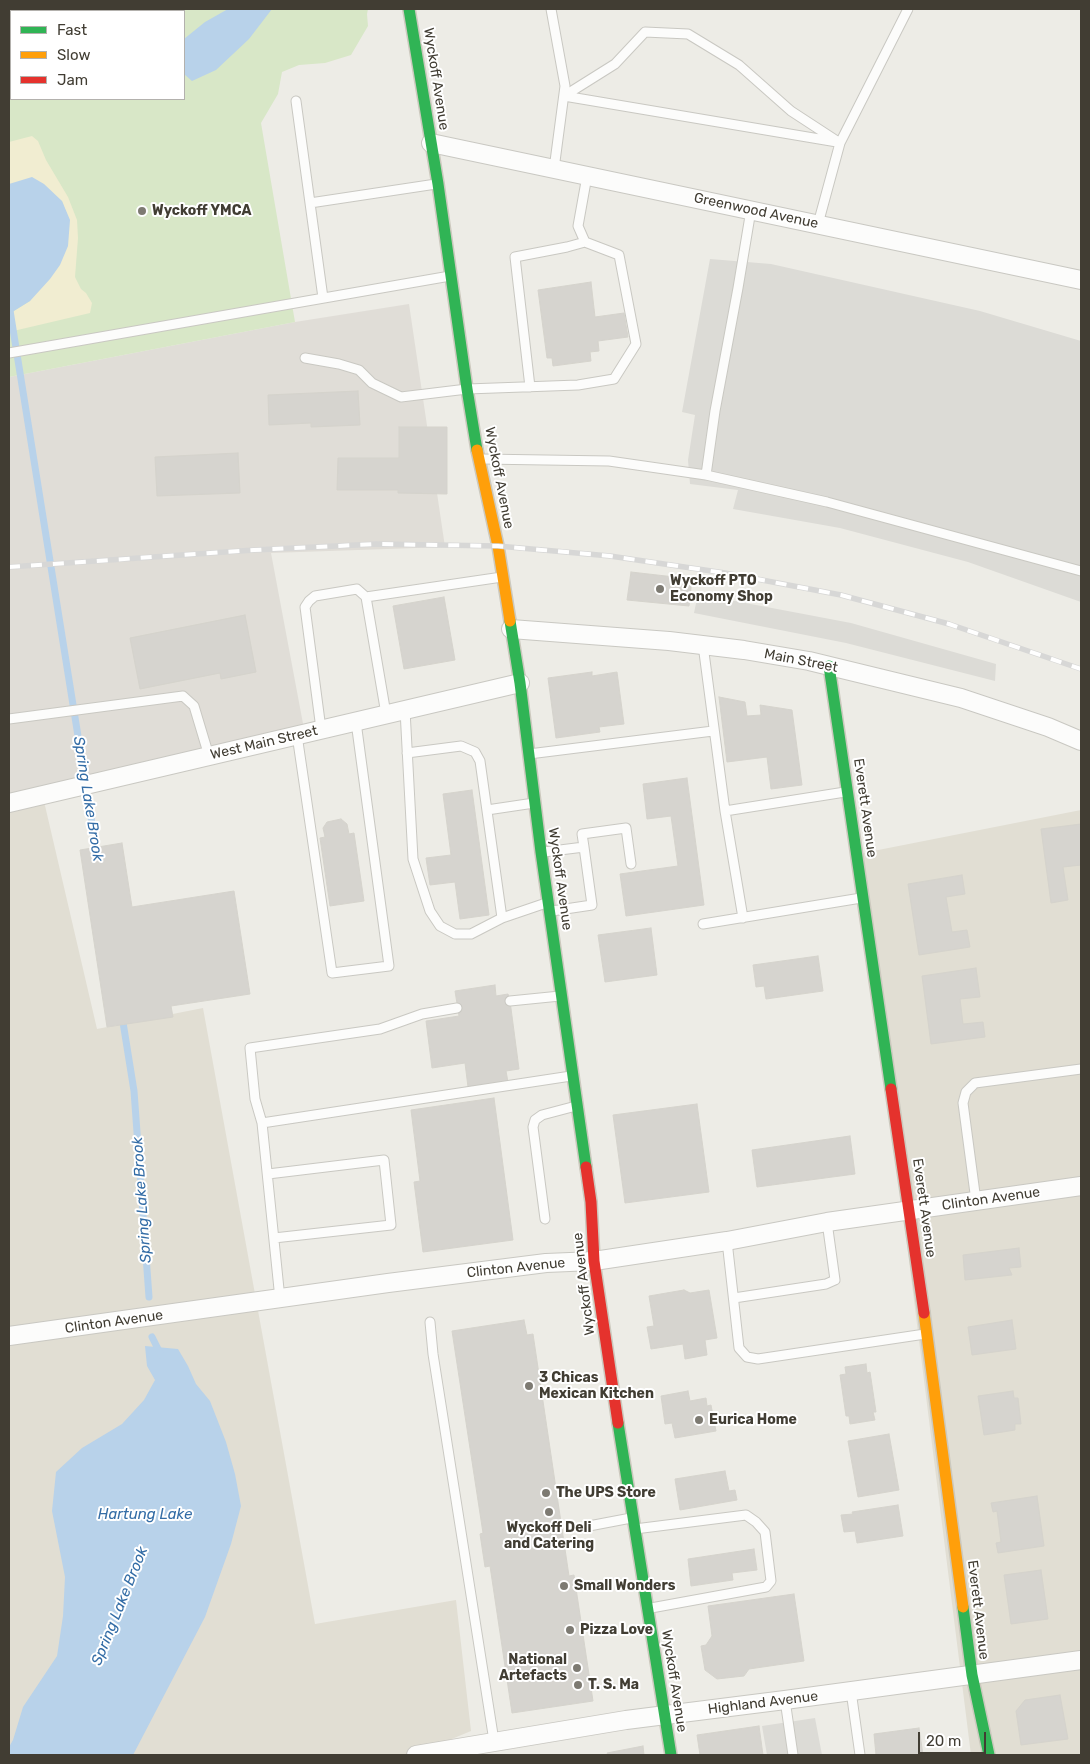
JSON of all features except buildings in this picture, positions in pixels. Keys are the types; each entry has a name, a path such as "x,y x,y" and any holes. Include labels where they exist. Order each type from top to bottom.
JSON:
{"main road":[{"name":"Wyckoff Avenue","path":"410,9 438,184 467,389 479,460 498,546 520,683 534,803 591,1202 594,1261 633,1524 671,1755"},
{"name":"Everett Avenue","path":"829,666 927,1334 972,1675 989,1755"}],"street":[{"name":"Greenwood Avenue","path":"431,143 1081,280"},
{"name":"Main Street","path":"511,629 669,641 809,661 961,698 1048,727 1081,741"},
{"name":"West Main Street","path":"9,803 520,683"},
{"name":"Clinton Avenue","path":"9,1336 546,1264 594,1261 827,1222 1081,1186"},
{"name":"Highland Avenue","path":"416,1755 664,1715 1081,1660"}],"lane":[{"path":"550,9 565,86 554,169"},
{"path":"818,224 840,142 908,9"},
{"path":"564,96 615,64 645,32 688,34 739,65 791,110 840,142"},
{"path":"564,96 840,142"},
{"path":"296,101 323,298"},
{"path":"585,242 578,226 587,176"},
{"path":"310,203 438,184"},
{"path":"706,475 715,411 751,210"},
{"path":"304,358 339,364 359,370 372,383 400,397 467,389 530,387 578,385 614,379 636,344 619,255 585,242 567,248 515,257 530,387"},
{"path":"9,353 450,276"},
{"path":"479,460 609,461 706,475 827,502 1081,571"},
{"path":"366,597 502,577"},
{"path":"322,730 305,607 315,596 357,589 366,597 386,714"},
{"path":"703,645 713,731 743,918"},
{"path":"9,719 183,696 194,706 209,756"},
{"path":"405,710 413,859 430,911 440,926 455,934 471,934 502,918 549,907 592,905 582,834 626,828 631,864"},
{"path":"298,735 332,973 389,966 356,722"},
{"path":"529,754 713,731"},
{"path":"407,753 462,746 475,752 480,761 502,918"},
{"path":"725,811 848,791"},
{"path":"487,810 534,803"},
{"path":"541,852 584,847"},
{"path":"703,924 863,898"},
{"path":"510,1001 563,996"},
{"path":"280,1299 262,1123 255,1099 250,1048 380,1029 422,1014 458,1008"},
{"path":"976,1201 964,1103 966,1092 975,1083 1081,1069"},
{"path":"262,1123 574,1076"},
{"path":"545,1219 533,1127 534,1120 542,1114 578,1106"},
{"path":"268,1174 384,1160 391,1225 274,1238"},
{"path":"734,1298 826,1284 835,1280 827,1222"},
{"path":"727,1240 739,1348 747,1357 758,1359 927,1334"},
{"path":"430,1322 433,1354 494,1741"},
{"path":"589,1526 746,1515 765,1532 771,1582 766,1587 648,1608"},
{"path":"851,1691 860,1755"},
{"path":"785,1700 793,1755"}],"shaded area":[{"path":"710,259 771,264 980,311 1081,341 1081,602 968,562 840,528 733,509 738,490 690,484 688,460 695,415 682,412"},
{"path":"409,304 445,547 271,553 304,729 9,798 9,377 295,322"},
{"path":"698,594 851,623 996,664 995,681 846,643 694,613"},
{"path":"43,797 97,1029 203,1008 315,1624 456,1600 471,1731 413,1755 9,1755 9,804"},
{"path":"1081,810 1081,1755 971,1755 858,854"},
{"path":"815,1718 822,1755 767,1755 762,1726"}],"green space":[{"name":"Wyckoff YMCA","path":"9,9 368,9 368,26 351,55 325,63 299,65 282,72 278,94 261,123 295,322 9,377"}],"sand":[{"path":"32,136 38,141 46,160 68,197 77,220 78,238 75,277 81,289 92,303 90,313 9,332 9,314 30,301 69,220 62,201 9,184 9,142"}],"water":[{"path":"228,9 272,9 249,39 216,70 192,81 185,75 185,38 205,22"},
{"path":"32,177 44,184 62,201 70,220 68,246 60,265 50,279 30,301 9,314 9,184"},
{"name":"Hartung Lake","path":"145,1346 178,1349 196,1384 210,1401 226,1442 241,1506 231,1544 205,1617 133,1755 9,1755 9,1747 23,1707 57,1656 63,1616 65,1577 52,1511 56,1472 82,1448 122,1424 144,1400 155,1380 147,1366"}],"waterway":[{"name":"Spring Lake Brook","path":"163,10 167,9"},
{"name":"Spring Lake Brook","path":"9,304 97,855"},
{"name":"Spring Lake Brook","path":"122,1016 134,1091 149,1297"},
{"name":"Spring Lake Brook","path":"152,1337 161,1355"}],"railway":[{"path":"9,567 254,550 377,544 498,546 610,556 725,573 841,595 949,624 1081,669"}],"traffic: fast":[{"path":"409,9 438,184 477,450"},
{"path":"510,621 586,1167"},
{"path":"829,666 891,1089"},
{"path":"618,1423 671,1755"},
{"path":"963,1607 972,1675 989,1755"}],"traffic: slow":[{"path":"477,450 498,546 510,621"},
{"path":"924,1313 963,1607"}],"traffic: jam":[{"path":"891,1089 924,1313"},
{"path":"586,1167 591,1202 594,1261 618,1423"}],"place":[{"name":"Wyckoff YMCA","path":"142,211"},
{"name":"Wyckoff PTO Economy Shop","path":"660,589"},
{"name":"3 Chicas Mexican Kitchen","path":"529,1386"},
{"name":"Eurica Home","path":"699,1420"},
{"name":"The UPS Store","path":"546,1493"},
{"name":"Wyckoff Deli and Catering","path":"549,1512"},
{"name":"Small Wonders","path":"564,1586"},
{"name":"Pizza Love","path":"570,1630"},
{"name":"National Artefacts","path":"577,1668"},
{"name":"T. S. Ma","path":"578,1685"}]}
